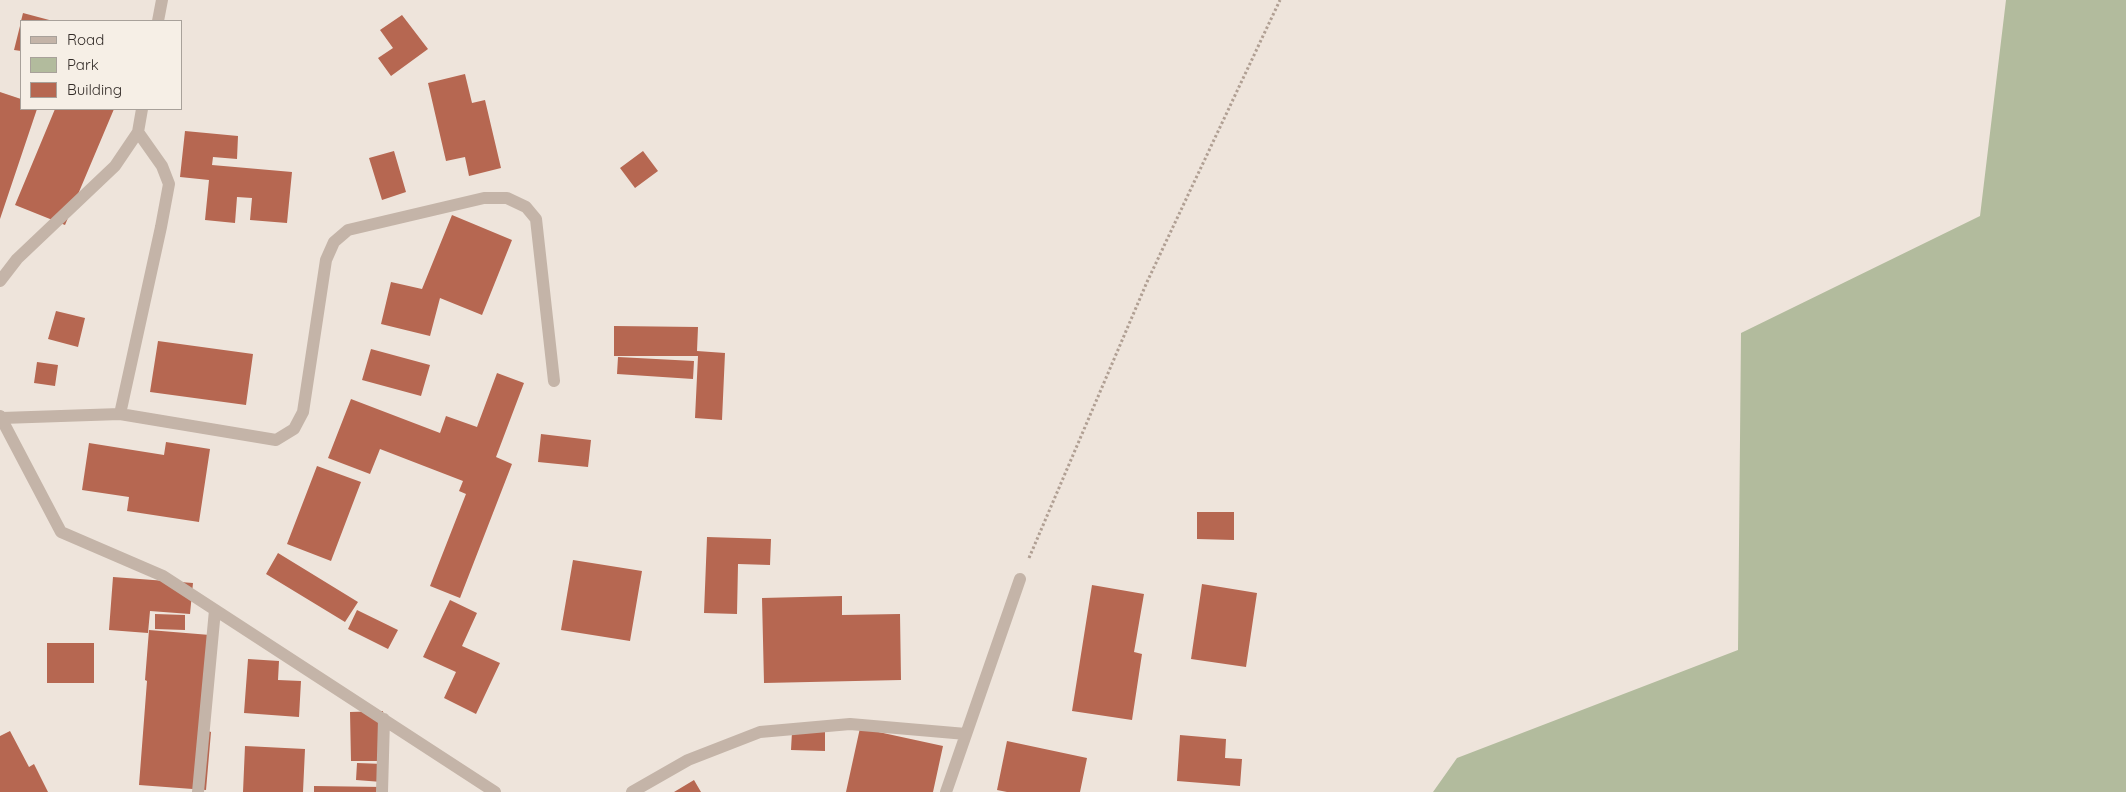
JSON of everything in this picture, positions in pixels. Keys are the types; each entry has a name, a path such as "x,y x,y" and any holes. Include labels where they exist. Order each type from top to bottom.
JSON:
{"street":[{"path":"158,20 162,0"},
{"path":"0,281 17,259 114,166 138,132 142,110"},
{"path":"120,414 162,227 169,184 162,166 138,132"},
{"path":"495,792 163,576 61,532 1,417 120,414 276,440 294,429 303,412 326,260 334,242 348,230 484,198 507,198 526,207 536,219 554,381"},
{"path":"946,792 1020,579"},
{"path":"198,792 215,610"},
{"path":"382,792 384,719"},
{"path":"632,792 688,760 760,732 850,724 966,734"}],"path":[{"path":"1020,579 1147,282 1280,0"}],"green space":[{"path":"2006,0 2126,0 2126,792 1433,792 1457,758 1738,650 1741,333 1980,216"}],"building":[{"path":"23,13 49,20 21,20"},
{"path":"402,15 428,49 391,76 378,58 393,48 380,30"},
{"path":"20,26 20,51 14,50"},
{"path":"465,74 472,103 485,100 501,168 469,176 465,157 446,161 428,83"},
{"path":"0,92 20,99 20,110 37,110 0,219"},
{"path":"55,110 114,110 65,225 15,205"},
{"path":"185,131 238,136 237,159 213,157 212,165 292,172 287,223 250,220 252,198 237,197 235,223 205,220 209,180 180,177"},
{"path":"394,151 406,192 382,200 369,158"},
{"path":"643,151 658,171 635,188 620,168"},
{"path":"452,215 512,240 482,315 440,298 430,336 381,324 391,282 422,289"},
{"path":"56,311 85,318 78,347 48,339"},
{"path":"614,326 698,327 697,351 725,353 722,420 695,418 698,356 614,356"},
{"path":"158,341 253,354 246,405 150,392"},
{"path":"371,349 430,365 421,396 362,380"},
{"path":"618,357 694,361 693,379 617,374"},
{"path":"37,362 58,365 55,386 34,383"},
{"path":"497,373 524,383 496,457 512,464 460,598 430,586 466,494 459,491 463,481 380,449 370,474 328,458 351,399 440,433 446,416 477,427"},
{"path":"541,434 591,440 588,467 538,462"},
{"path":"166,442 210,449 199,522 127,511 129,497 82,490 89,443 164,455"},
{"path":"317,466 361,482 331,561 287,544"},
{"path":"1197,512 1234,512 1234,540 1197,539"},
{"path":"707,537 771,539 770,565 738,564 737,614 704,613"},
{"path":"278,553 358,602 345,622 266,574"},
{"path":"573,560 642,571 630,641 561,630"},
{"path":"113,577 193,583 190,614 150,611 148,633 109,630"},
{"path":"1202,584 1257,593 1246,667 1191,659"},
{"path":"1092,585 1144,594 1134,652 1142,654 1132,720 1072,711"},
{"path":"842,596 842,615 900,614 901,680 764,683 762,598"},
{"path":"450,600 477,613 462,646 500,663 476,714 444,698 456,672 423,657"},
{"path":"357,610 398,630 388,649 348,629"},
{"path":"155,614 185,615 185,630 155,629"},
{"path":"149,630 210,635 208,731 211,732 206,790 139,785"},
{"path":"47,643 94,643 94,683 47,683"},
{"path":"248,659 279,661 278,680 301,681 299,717 244,713"},
{"path":"383,711 384,761 351,761 350,712"},
{"path":"860,728 943,746 933,792 846,792"},
{"path":"10,731 29,767 34,764 48,792 0,792 0,736"},
{"path":"792,732 825,732 825,751 791,750"},
{"path":"1180,735 1226,739 1225,758 1242,759 1240,786 1177,781"},
{"path":"1007,741 1087,758 1080,792 1007,792 997,790"},
{"path":"245,746 305,749 303,792 243,792"},
{"path":"357,763 383,764 382,782 356,780"},
{"path":"694,780 701,792 674,792"},
{"path":"314,786 383,787 383,792 314,792"}]}
